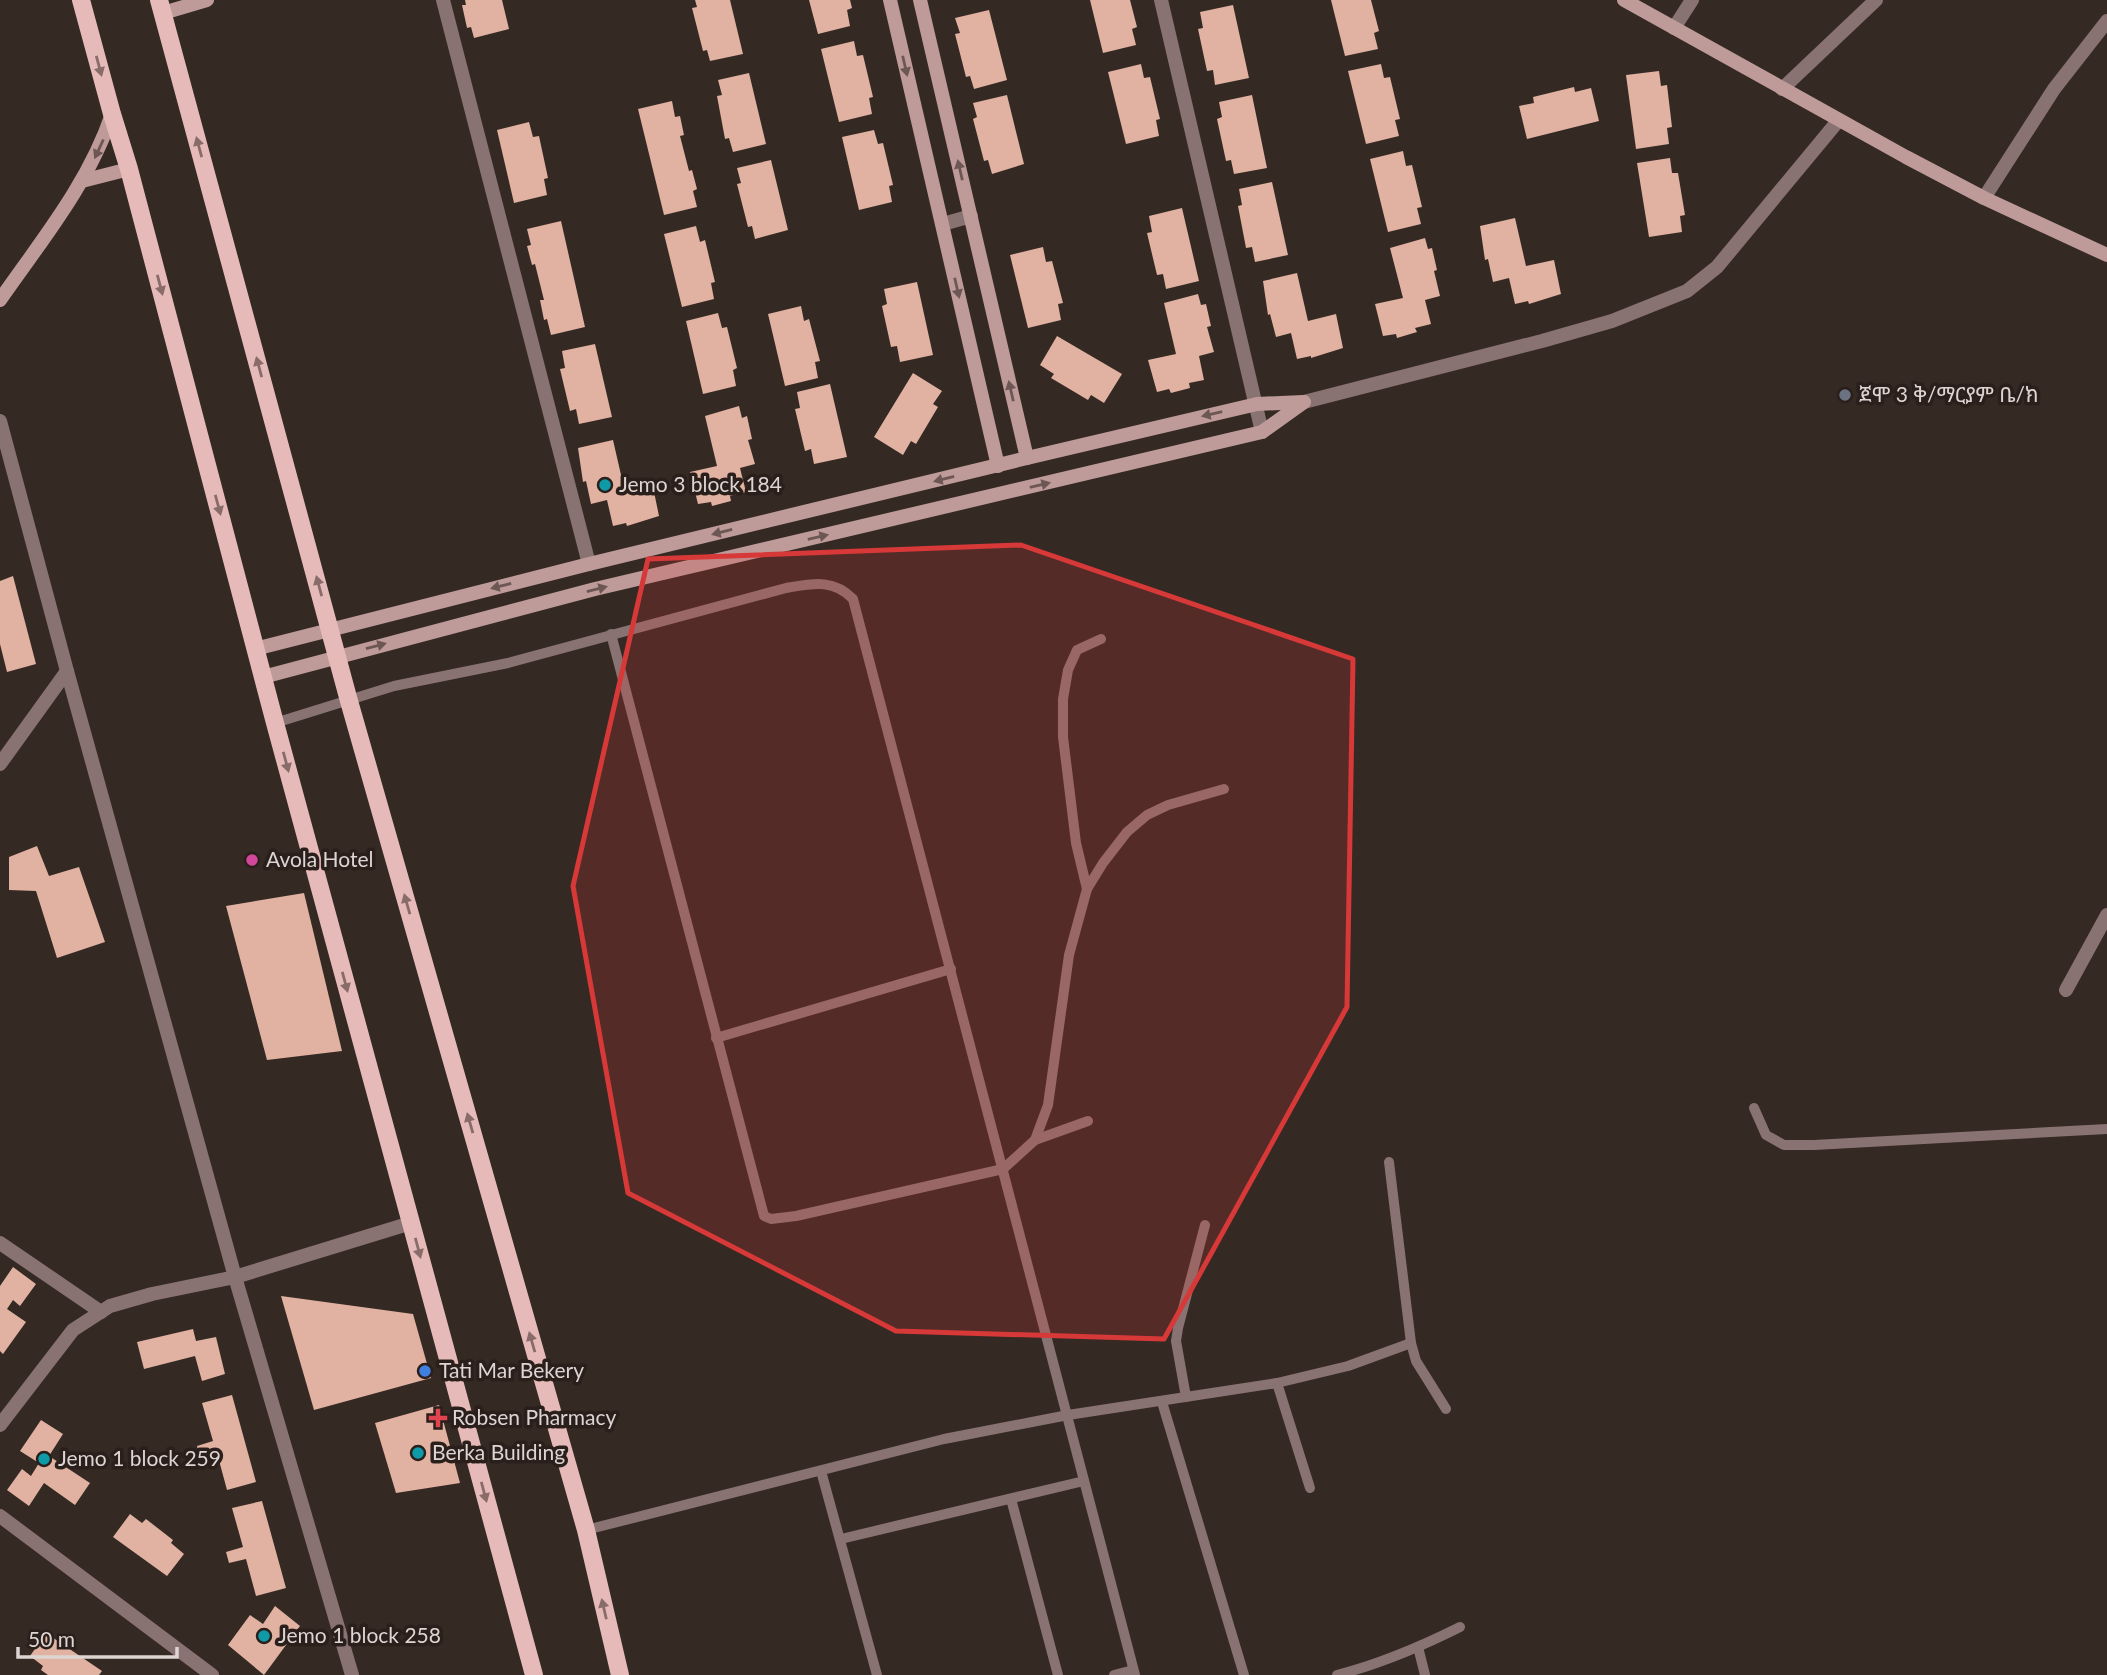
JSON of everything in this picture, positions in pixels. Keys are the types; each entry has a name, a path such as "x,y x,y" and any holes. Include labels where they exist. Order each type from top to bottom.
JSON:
{"main road":[{"path":"81,0 111,114 129,169 275,723 534,1675"},
{"path":"161,7 349,701 586,1530 620,1675"}],"street":[{"path":"161,7 207,0"},
{"path":"443,0 589,564"},
{"path":"890,0 998,466"},
{"path":"920,0 1027,458"},
{"path":"1161,0 1262,432"},
{"path":"1624,0 1838,121 1984,198 2107,256"},
{"path":"1674,28 1692,0"},
{"path":"1782,89 1876,0"},
{"path":"1984,198 2054,89 2107,21"},
{"path":"0,300 82,181 103,140 111,114"},
{"path":"256,649 589,564 1256,404 1304,402 1612,321 1688,291 1717,267 1838,121"},
{"path":"82,181 129,169"},
{"path":"943,224 971,216"},
{"path":"263,677 609,586 1262,432 1304,402"},
{"path":"0,421 235,1277 352,1675"},
{"path":"0,764 67,671"},
{"path":"2066,990 2107,915"},
{"path":"0,1425 73,1330 110,1306 152,1294 235,1277 411,1223"},
{"path":"0,1243 102,1312"},
{"path":"0,1516 212,1675"}],"lane":[{"path":"275,723 394,686 508,663 786,588 818,583 834,585 853,598 1134,1672 1114,1675"},
{"path":"611,634 764,1216 771,1219 796,1216 1003,1169 1035,1140 1088,1121"},
{"path":"1087,889 1076,843 1063,737 1063,699 1068,670 1077,650 1101,639"},
{"path":"1035,1140 1048,1105 1069,955 1087,889 1127,832 1147,815 1168,805 1224,789"},
{"path":"716,1038 951,969"},
{"path":"1754,1108 1766,1135 1784,1145 1828,1145 2107,1129"},
{"path":"1388,1162 1411,1343 1416,1361 1446,1409"},
{"path":"1186,1397 1176,1341 1205,1225"},
{"path":"586,1530 944,1439 1068,1415 1277,1382 1348,1366 1411,1343"},
{"path":"1277,1382 1310,1488"},
{"path":"1162,1402 1244,1675"},
{"path":"821,1471 877,1675"},
{"path":"841,1539 1084,1481"},
{"path":"1011,1499 1058,1675"},
{"path":"1337,1675 1418,1647 1460,1628"},
{"path":"1418,1647 1425,1675"}],"highlighted area":[{"path":"1021,545 1353,659 1347,1007 1164,1339 896,1331 628,1193 573,886 648,559"}],"building":[{"path":"465,0 502,0 509,29 474,38 471,27 467,28 462,5 466,5"},
{"path":"695,0 730,0 743,54 710,61 707,50 703,51 692,8 697,7"},
{"path":"809,0 850,0 852,8 847,10 850,26 818,34"},
{"path":"1090,0 1130,0 1137,27 1132,29 1136,45 1103,53"},
{"path":"1331,0 1371,0 1379,31 1374,33 1378,49 1345,56"},
{"path":"1233,5 1249,78 1215,85 1213,70 1207,71 1198,29 1203,28 1200,12"},
{"path":"989,10 1007,80 974,89 970,76 966,77 955,34 960,33 955,18"},
{"path":"854,41 857,56 863,55 873,97 869,98 872,114 839,122 821,49"},
{"path":"1141,64 1144,78 1150,77 1160,119 1156,120 1159,136 1126,144 1108,72"},
{"path":"1381,64 1384,78 1390,77 1400,119 1395,120 1399,136 1366,144 1348,71"},
{"path":"1659,71 1661,86 1667,85 1672,127 1667,128 1669,144 1636,149 1626,75"},
{"path":"749,73 766,144 733,152 729,138 725,139 717,96 722,95 718,80"},
{"path":"1574,87 1575,92 1591,88 1599,121 1527,139 1519,106 1534,103 1533,97"},
{"path":"1007,95 1024,164 992,174 988,160 984,161 973,119 977,117 973,103"},
{"path":"1252,95 1267,168 1234,174 1231,160 1226,161 1217,119 1222,117 1219,102"},
{"path":"672,101 675,117 680,116 684,135 680,136 689,171 692,170 697,189 693,191 697,207 664,215 638,109"},
{"path":"529,122 533,137 539,136 548,178 544,179 547,195 514,203 497,130"},
{"path":"874,130 878,144 883,143 893,185 889,186 892,202 859,210 842,137"},
{"path":"1403,151 1406,166 1412,165 1422,207 1417,208 1421,224 1388,232 1370,159"},
{"path":"1670,158 1672,173 1678,173 1685,215 1680,216 1682,232 1649,237 1637,163"},
{"path":"771,160 788,230 755,239 752,226 748,227 737,184 741,183 737,168"},
{"path":"1272,182 1288,255 1255,262 1252,247 1246,248 1238,206 1242,205 1239,189"},
{"path":"1182,208 1199,281 1166,289 1163,274 1157,275 1147,233 1152,232 1149,216"},
{"path":"1515,218 1526,266 1554,260 1561,294 1529,304 1528,301 1515,304 1509,278 1493,282 1488,259 1485,260 1480,226"},
{"path":"561,221 585,327 551,335 547,319 544,320 540,300 544,300 535,264 532,265 527,246 531,245 527,229"},
{"path":"696,226 700,242 705,240 715,282 711,283 714,299 682,307 664,234"},
{"path":"1425,238 1428,249 1432,248 1440,296 1425,300 1431,324 1415,328 1417,332 1397,338 1396,334 1383,336 1375,304 1403,298 1390,248"},
{"path":"1043,247 1046,262 1052,261 1063,303 1058,304 1061,320 1028,328 1010,255"},
{"path":"1297,273 1308,321 1336,314 1343,348 1311,358 1297,359 1291,333 1276,337 1270,314 1268,315 1263,281"},
{"path":"917,282 933,355 900,362 897,346 891,347 882,306 887,304 884,289"},
{"path":"1198,294 1201,305 1206,304 1211,326 1207,327 1214,352 1199,356 1204,380 1189,383 1190,388 1171,393 1169,389 1157,392 1148,360 1176,354 1164,303"},
{"path":"801,306 804,321 809,319 820,361 815,362 818,378 785,386 768,314"},
{"path":"718,313 722,328 727,327 737,368 733,370 736,386 703,394 686,321"},
{"path":"1057,336 1122,374 1104,403 1091,395 1088,400 1051,378 1054,374 1040,365"},
{"path":"595,344 612,417 579,424 576,409 570,411 560,369 565,368 562,351"},
{"path":"913,373 942,391 933,404 938,407 916,444 911,441 903,455 874,437"},
{"path":"830,384 847,457 814,464 811,449 805,451 795,409 800,408 797,392"},
{"path":"739,406 742,418 747,416 752,439 748,440 755,464 740,468 746,492 730,496 731,501 712,506 711,502 698,504 690,472 717,466 705,416"},
{"name":"Jemo 3 block 184","path":"613,440 624,488 652,482 659,516 627,526 626,523 613,526 607,500 591,504 586,481 583,482 578,448"},
{"path":"13,576 36,664 7,672 0,644 0,581"},
{"path":"37,846 49,876 79,867 105,942 57,958 36,891 9,890 9,857"},
{"path":"304,893 342,1051 267,1060 226,906"},
{"path":"13,1267 36,1284 20,1306 13,1300 7,1309 26,1322 3,1354 0,1351 0,1286"},
{"path":"281,1296 413,1314 431,1378 314,1410"},
{"path":"193,1329 196,1341 216,1337 225,1374 202,1381 195,1356 144,1369 137,1342"},
{"path":"232,1395 256,1482 227,1490 217,1453 200,1458 197,1446 213,1441 202,1403"},
{"name":"Berka Building","path":"439,1405 460,1483 396,1493 375,1423"},
{"name":"Jemo 1 block 259","path":"41,1420 63,1434 49,1456 90,1483 75,1505 44,1483 29,1506 7,1490 22,1469 31,1476 39,1463 20,1451"},
{"path":"262,1501 286,1588 256,1596 246,1559 229,1563 226,1552 243,1547 232,1508"},
{"path":"130,1514 142,1523 146,1519 173,1540 171,1543 184,1554 167,1576 113,1537"},
{"name":"Jemo 1 block 258","path":"275,1606 300,1626 264,1675 228,1645 250,1615 263,1624"},
{"path":"46,1633 102,1671 99,1675 48,1675 41,1670 43,1666 30,1656"}],"place":[{"name":"ጀሞ 3 ቅ/ማርያም ቤ/ክ","path":"1845,395"},
{"name":"Jemo 3 block 184","path":"605,485"},
{"name":"Avola Hotel","path":"252,860"},
{"name":"Tati Mar Bekery","path":"425,1371"},
{"name":"Robsen Pharmacy","path":"438,1418"},
{"name":"Berka Building","path":"418,1453"},
{"name":"Jemo 1 block 259","path":"44,1459"},
{"name":"Jemo 1 block 258","path":"264,1636"}]}
